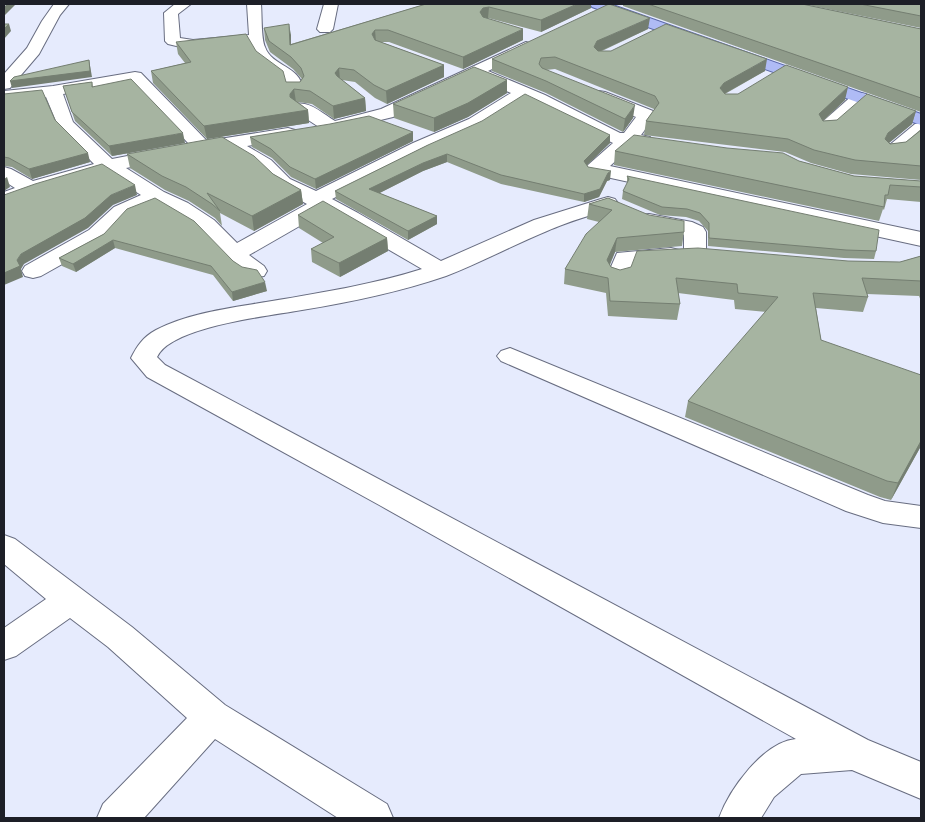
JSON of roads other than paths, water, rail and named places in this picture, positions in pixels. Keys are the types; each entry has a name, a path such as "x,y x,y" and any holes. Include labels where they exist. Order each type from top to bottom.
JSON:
{"main road":[{"path":"606,5 664,28 921,120"}],"street":[{"path":"4,84 33,51 53,12 62,4"},
{"path":"184,4 171,13 173,41 194,45 258,39"},
{"path":"254,4 258,47 265,59 294,80 295,89"},
{"path":"325,29 331,4"},
{"path":"586,17 606,5"},
{"path":"647,36 664,28"},
{"path":"4,199 30,188 107,165 202,147 331,127 470,74 534,36"},
{"path":"446,70 470,74 524,93 616,138 658,143"},
{"path":"767,79 782,70"},
{"path":"4,96 53,91 135,77 202,147"},
{"path":"584,90 648,115 629,139 595,169 921,239"},
{"path":"53,91 65,124 107,165 157,196 180,207 206,225 256,271"},
{"path":"236,254 318,202 435,141 476,124 524,93"},
{"path":"826,128 860,98"},
{"path":"302,108 331,127"},
{"path":"375,111 403,129 435,141"},
{"path":"893,152 921,128"},
{"path":"230,144 264,164 283,183 351,217 440,270"},
{"path":"4,174 30,188"},
{"path":"621,174 621,209"},
{"path":"34,271 96,235 121,211 157,196"},
{"path":"619,276 625,258 704,254 695,232 686,226 656,223 621,209 542,225 440,270 404,282 362,292 225,316 182,328 164,336 149,347 144,358 156,371 854,752 921,781"},
{"path":"510,356 857,503 883,512 921,517"},
{"path":"4,547 120,637 212,717 373,818"},
{"path":"4,646 71,600"},
{"path":"117,818 212,717"},
{"path":"739,818 760,784 792,757 854,752"}]}
